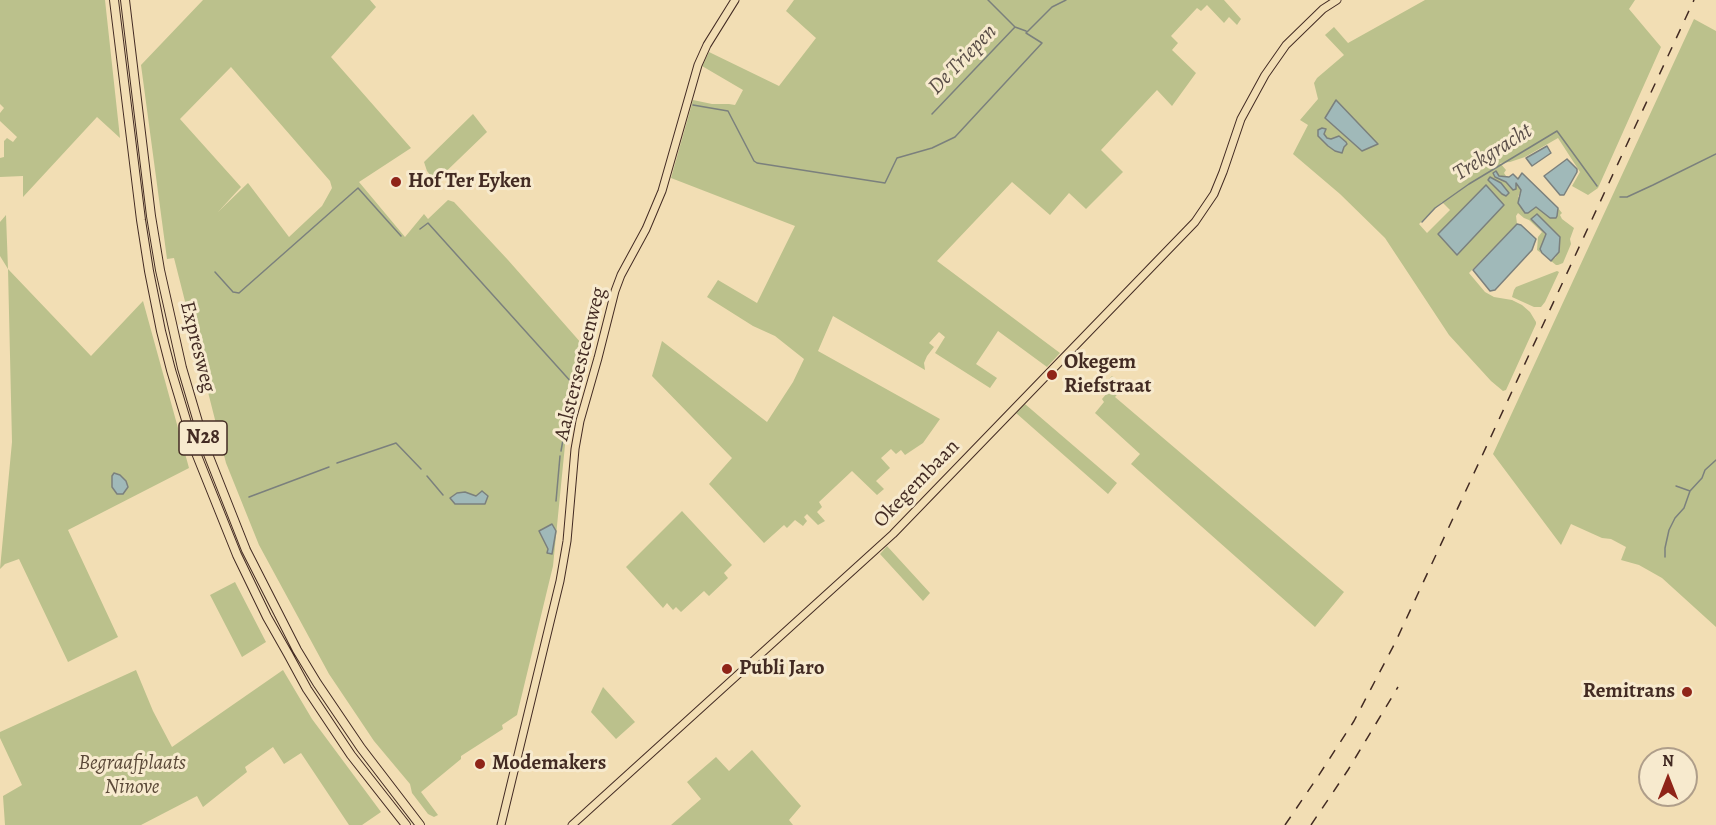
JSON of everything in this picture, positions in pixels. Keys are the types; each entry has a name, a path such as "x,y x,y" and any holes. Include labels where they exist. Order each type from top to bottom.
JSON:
{"highway":[{"name":"Expresweg","path":"114,0 149,271 169,361 196,453 237,555 267,617 307,689 351,755 406,825"},
{"name":"Expresweg","path":"124,0 160,270 182,368 206,449 246,550 297,650 361,748 420,825"}],"main road":[{"name":"Aalstersesteenweg","path":"501,825 560,581 567,541 575,449 580,420 615,291 662,191 698,65 711,38 735,0"},
{"name":"Okegembaan","path":"572,825 893,534 1195,222 1214,194 1241,119 1265,75 1286,45 1323,9 1336,0"}],"green space":[{"path":"0,0 105,0 120,138 97,117 23,197 23,176 0,177 0,158 4,157 4,141 7,138 13,142 17,137 0,121 0,113 4,108 0,104"},
{"path":"203,0 370,0 376,7 331,57 411,148 359,182 405,237 424,214 428,219 448,200 454,202 589,352 565,445 553,566 517,715 502,725 503,729 461,756 461,759 421,792 438,815 434,817 428,814 412,793 410,784 374,741 329,674 259,545 226,463 174,258 167,259 141,65","holes":["231,67 330,181 332,188 322,206 289,237 248,183 218,212 241,187 180,119"]},
{"path":"794,0 1224,0 1241,19 1237,25 1229,17 1224,23 1207,5 1201,11 1197,8 1171,36 1178,43 1172,50 1196,73 1172,106 1157,90 1101,150 1123,172 1086,209 1069,193 1050,215 1012,182 937,261 1060,353 1047,367 998,331 976,364 997,378 990,388 935,353 945,337 939,332 929,343 934,347 924,363 925,370 833,316 818,351 940,419 923,443 905,455 901,450 896,454 891,449 881,458 890,468 876,481 884,489 877,495 852,471 819,502 822,507 817,512 825,521 818,525 807,514 804,517 807,521 803,526 795,520 787,528 784,525 764,543 709,484 732,458 652,376 662,341 767,422 793,382 804,359 775,336 753,326 707,297 718,280 757,303 795,226 671,178 693,100 735,105 743,90 702,66 709,52 779,86 816,38 786,11"},
{"path":"1425,0 1635,0 1629,9 1661,47 1598,188 1588,195 1572,186 1580,172 1558,138 1525,157 1500,163 1506,170 1504,173 1506,176 1498,178 1506,182 1513,190 1515,182 1521,190 1518,197 1540,210 1557,213 1558,208 1562,213 1560,215 1562,219 1574,228 1570,239 1571,244 1563,263 1556,265 1551,261 1556,257 1560,237 1531,219 1546,235 1540,249 1541,253 1537,250 1538,237 1542,232 1518,213 1517,224 1469,273 1485,292 1522,305 1536,322 1506,390 1503,391 1491,381 1449,335 1385,238 1340,194 1293,154 1308,125 1300,120 1318,99 1314,83 1344,55 1325,35 1334,27 1348,43","holes":["1486,186 1503,205 1457,254 1438,234","1442,202 1450,210 1427,233 1419,224"]},
{"path":"1694,19 1716,31 1716,627 1662,578 1639,565 1621,560 1626,547 1611,539 1602,538 1571,524 1561,545 1493,454"},
{"path":"473,114 487,132 431,186 428,185 426,180 431,176 424,162"},
{"path":"6,215 8,269 0,256 0,222"},
{"path":"8,269 91,356 143,301 189,468 68,530 118,637 68,662 19,559 5,564 0,569 12,442"},
{"path":"1559,272 1541,307 1534,307 1512,297 1516,287"},
{"path":"1112,376 1124,387 1115,397 1344,592 1315,627 1131,464 1140,454 1095,413 1104,402 1102,399 1108,392 1102,386"},
{"path":"1025,404 1117,483 1108,494 1016,413"},
{"path":"682,511 732,565 724,573 728,578 709,596 704,591 681,612 676,607 673,610 667,603 663,608 626,567"},
{"path":"887,546 930,593 923,601 880,554"},
{"path":"235,582 266,642 242,657 210,595"},
{"name":"Begraafplaats Ninove","path":"136,670 153,711 172,747 283,670 312,719 381,812 362,825 349,825 301,753 284,764 273,747 245,767 247,772 203,807 197,796 141,825 5,825 3,796 22,785 0,738 0,732"},
{"path":"603,687 635,722 616,739 591,712"},
{"path":"752,750 801,806 789,820 793,825 671,825 701,799 687,782 716,757 729,771"}],"water":[{"path":"1336,100 1378,144 1362,151 1325,118"},
{"path":"1326,129 1324,134 1327,138 1339,136 1346,142 1342,153 1335,151 1318,136 1318,130"},
{"path":"1547,146 1551,153 1532,166 1526,158"},
{"path":"1567,159 1577,169 1577,172 1564,195 1560,195 1544,176"},
{"path":"1496,171 1499,176 1509,177 1513,174 1518,179 1522,173 1558,208 1556,218 1550,218 1536,207 1525,213 1518,203 1521,190 1516,183 1516,189 1513,190 1506,182 1495,177 1493,173"},
{"path":"1490,177 1501,183 1509,193 1506,196 1488,180"},
{"path":"1486,185 1504,205 1457,255 1438,234"},
{"path":"1537,214 1560,237 1559,252 1551,261 1540,249 1546,234 1531,219"},
{"path":"1517,224 1536,239 1532,250 1495,290 1490,291 1473,270"},
{"path":"114,473 126,481 128,487 123,494 117,494 112,487"},
{"path":"482,491 488,496 485,504 455,504 450,498 457,493 465,492 476,496"},
{"path":"552,524 556,531 552,554 547,553 548,549 539,531"}],"waterway":[{"path":"988,0 1015,27 1026,31"},
{"path":"693,105 728,111 757,163 885,183 897,158 932,148 955,137 1042,43 1026,33 1052,7 1066,0"},
{"name":"De Triepen","path":"932,114 1015,27"},
{"name":"Trekgracht","path":"1422,222 1435,208 1469,184 1557,131 1597,186"},
{"name":"Trekgracht","path":"1620,197 1627,197 1716,154"},
{"path":"215,272 233,292 239,293 358,188 401,236"},
{"path":"420,229 428,223 573,384"},
{"path":"561,451 568,412"},
{"path":"337,463 396,443 421,469"},
{"path":"556,501 560,456"},
{"name":"Trekgracht","path":"1676,486 1690,491 1702,478 1705,470 1716,460"},
{"path":"249,497 329,467"},
{"path":"427,476 443,495"},
{"path":"1665,557 1669,530 1675,518 1684,508 1690,491"}],"railway":[{"path":"1285,825 1354,721 1395,643 1694,0"},
{"path":"1311,825 1348,770 1398,687"}],"place":[{"name":"Hof Ter Eyken","path":"396,182"},
{"name":"Okegem Riefstraat","path":"1052,375"},
{"name":"Publi Jaro","path":"727,669"},
{"name":"Remitrans","path":"1687,692"},
{"name":"Modemakers","path":"480,764"}]}
